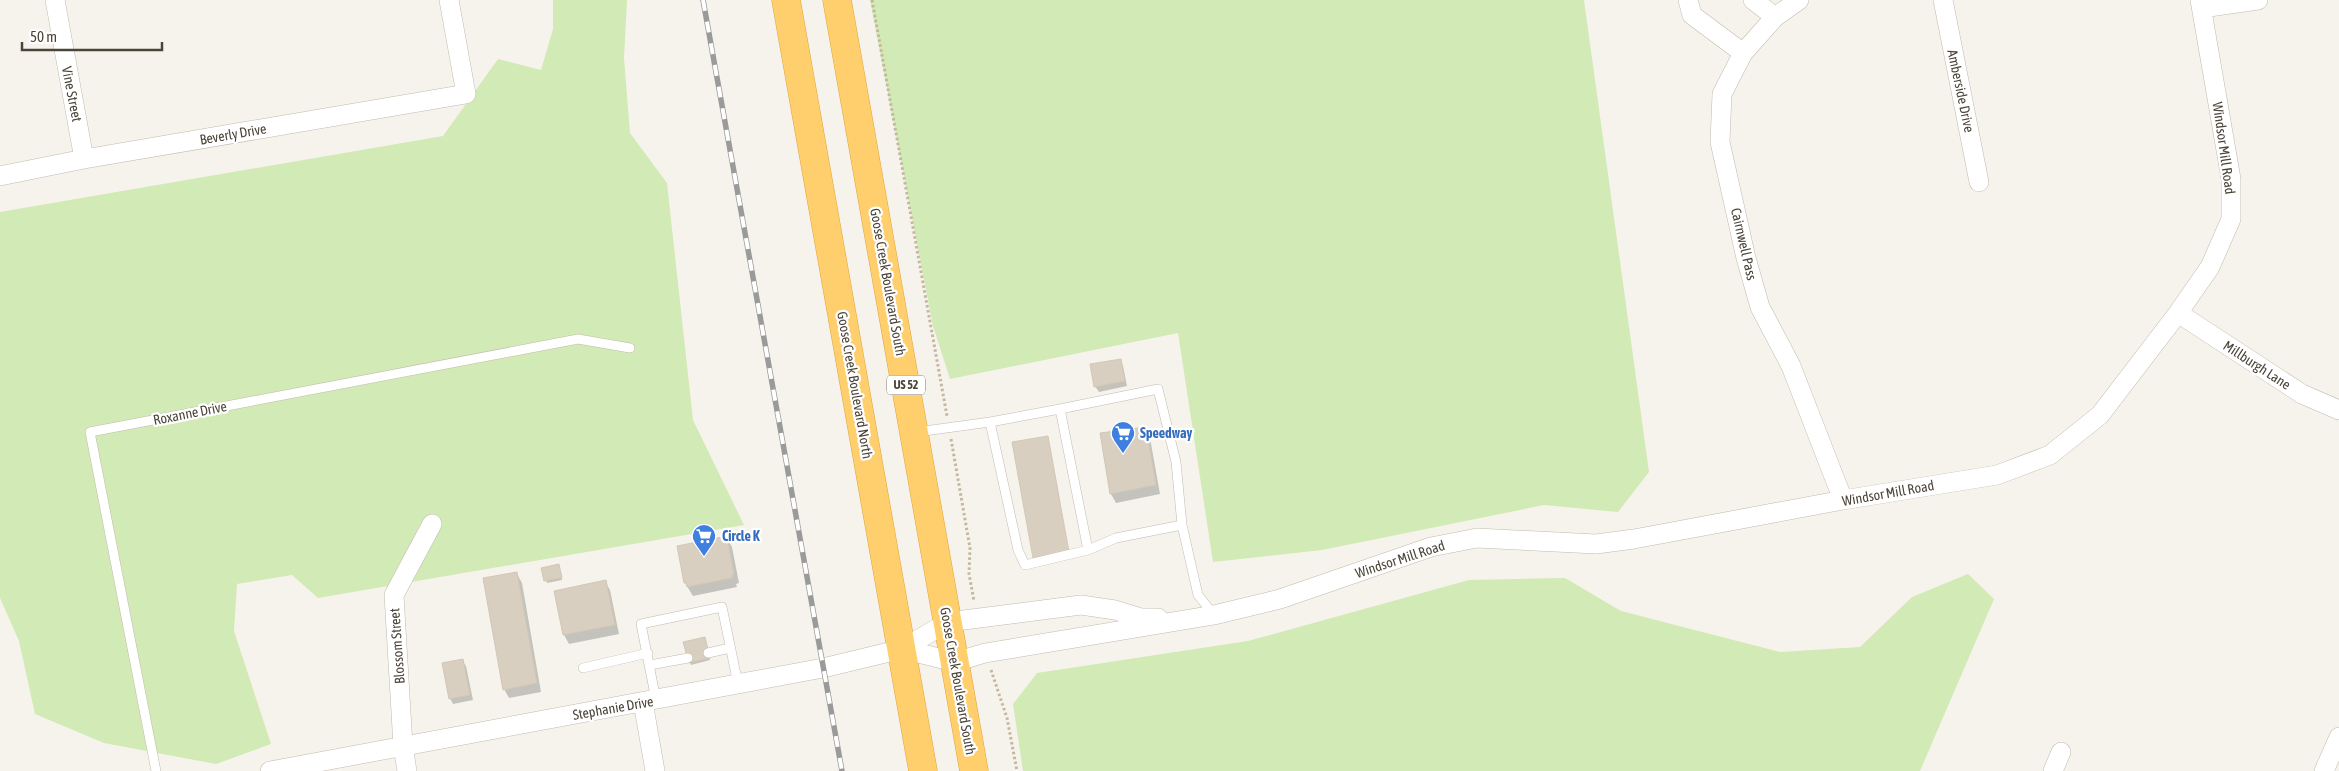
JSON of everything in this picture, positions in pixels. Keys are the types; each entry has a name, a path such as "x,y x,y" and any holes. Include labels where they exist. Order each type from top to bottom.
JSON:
{"highway":[{"name":"Goose Creek Boulevard North","path":"786,0 923,771"},
{"name":"Goose Creek Boulevard South","path":"837,0 974,771"}],"street":[{"name":"Vine Street","path":"55,0 84,159"},
{"name":"Beverly Drive","path":"0,176 84,159 466,94 449,0"},
{"path":"1688,0 1692,15 1743,54"},
{"path":"1753,0 1775,16"},
{"name":"Cairnwell Pass","path":"1799,0 1775,16 1743,54 1722,94 1720,142 1746,258 1760,307 1791,366 1843,500"},
{"name":"Amberside Drive","path":"1943,0 1979,182"},
{"path":"2201,4 2258,0"},
{"name":"Windsor Mill Road","path":"955,662 985,653 1214,615 1280,599 1431,547 1477,538 1596,544 1634,539 1843,500 1997,475 2050,455 2100,415 2178,313 2210,267 2231,219 2231,179 2201,4"},
{"name":"Millburgh Lane","path":"2178,313 2302,394 2339,410"},
{"name":"Blossom Street","path":"407,771 403,746 394,595 432,524"},
{"name":"Windsor Mill Road","path":"948,622 1081,605 1115,610 1141,618 1214,615"},
{"name":"Stephanie Drive","path":"270,771 823,668 902,649 948,622"},
{"path":"902,649 955,662"},
{"path":"650,701 655,771"},
{"path":"2324,771 2339,737"},
{"path":"2053,771 2061,752"}],"lane":[{"name":"Roxanne Drive","path":"156,771 90,432 578,339 630,348"},
{"path":"914,432 990,422 1158,389 1176,462 1182,525 1198,595 1214,615"},
{"path":"1060,409 1088,550"},
{"path":"990,422 1018,550 1024,564 1088,550 1116,538 1182,525"},
{"path":"650,701 650,665 641,624 722,607 738,684"},
{"path":"708,653 730,648"},
{"path":"583,668 648,654"},
{"path":"650,665 688,658"}],"path":[{"path":"872,0 970,548 970,574 978,619"},
{"path":"985,653 1007,718 1017,771"}],"green space":[{"path":"553,0 627,0 624,58 630,133 667,183 693,420 744,525 318,598 292,575 237,584 234,631 271,744 216,764 104,743 35,714 19,641 0,598 0,212 443,136 498,59 541,70 553,29"},
{"path":"870,0 1584,0 1649,472 1618,512 1544,505 1322,550 1213,562 1178,333 950,379 933,326"},
{"path":"1968,574 1994,599 1920,771 1023,771 1013,704 1037,673 1248,641 1469,580 1565,578 1621,611 1780,652 1860,647 1912,597"}],"building":[{"path":"1121,359 1125,381 1094,387 1090,364"},
{"path":"1146,427 1156,485 1110,494 1100,433"},
{"path":"1048,436 1069,552 1033,558 1012,442"},
{"path":"727,536 734,575 732,575 732,578 687,587 686,583 684,583 677,546"},
{"path":"559,564 562,578 544,581 541,568"},
{"path":"517,572 537,683 503,690 483,578"},
{"path":"606,580 615,625 563,635 554,591"},
{"path":"705,637 710,658 689,663 683,642"},
{"path":"463,659 470,695 449,699 442,663"}],"railway":[{"path":"703,0 842,771"}],"place":[{"name":"Speedway","path":"1123,454"},
{"name":"Circle K","path":"704,557"}]}
